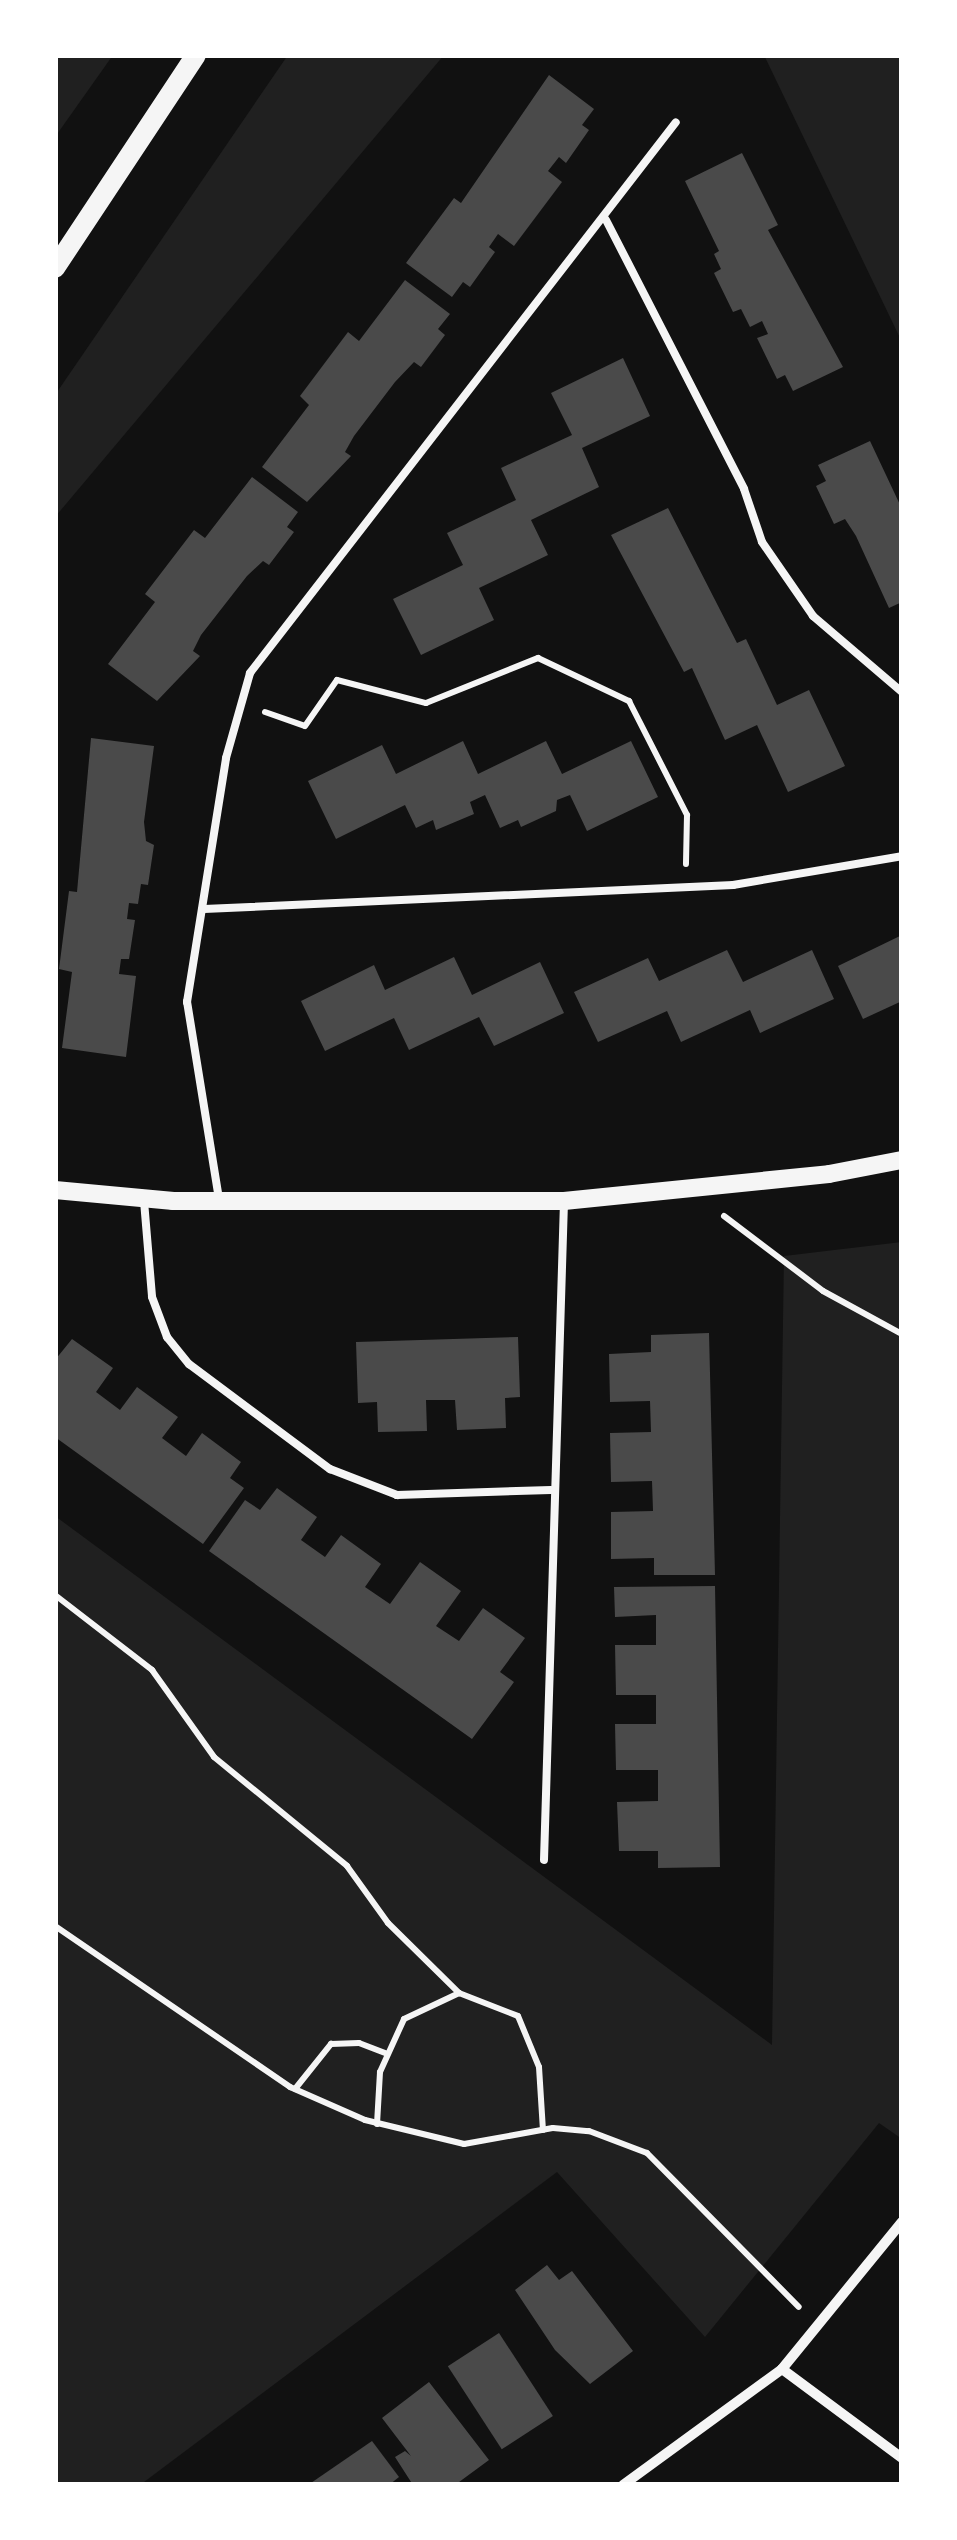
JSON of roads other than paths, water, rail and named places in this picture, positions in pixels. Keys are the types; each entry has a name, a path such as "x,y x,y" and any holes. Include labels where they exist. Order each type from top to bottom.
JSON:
{"main road":[{"path":"55,268 196,55"}],"street":[{"path":"55,1190 144,1198 564,1201 690,1190 902,1160"},
{"path":"623,2485 782,2369 902,2222"},
{"path":"782,2369 902,2458"}],"lane":[{"path":"219,1199 188,1002 240,704 250,672 606,220 676,122"},
{"path":"606,220 744,489 762,542 813,616 902,692"},
{"path":"204,909 686,887 902,856"},
{"path":"144,1198 152,1297 167,1337 190,1364 330,1468 397,1495 551,1490"},
{"path":"544,1860 551,1490 564,1201"}]}
